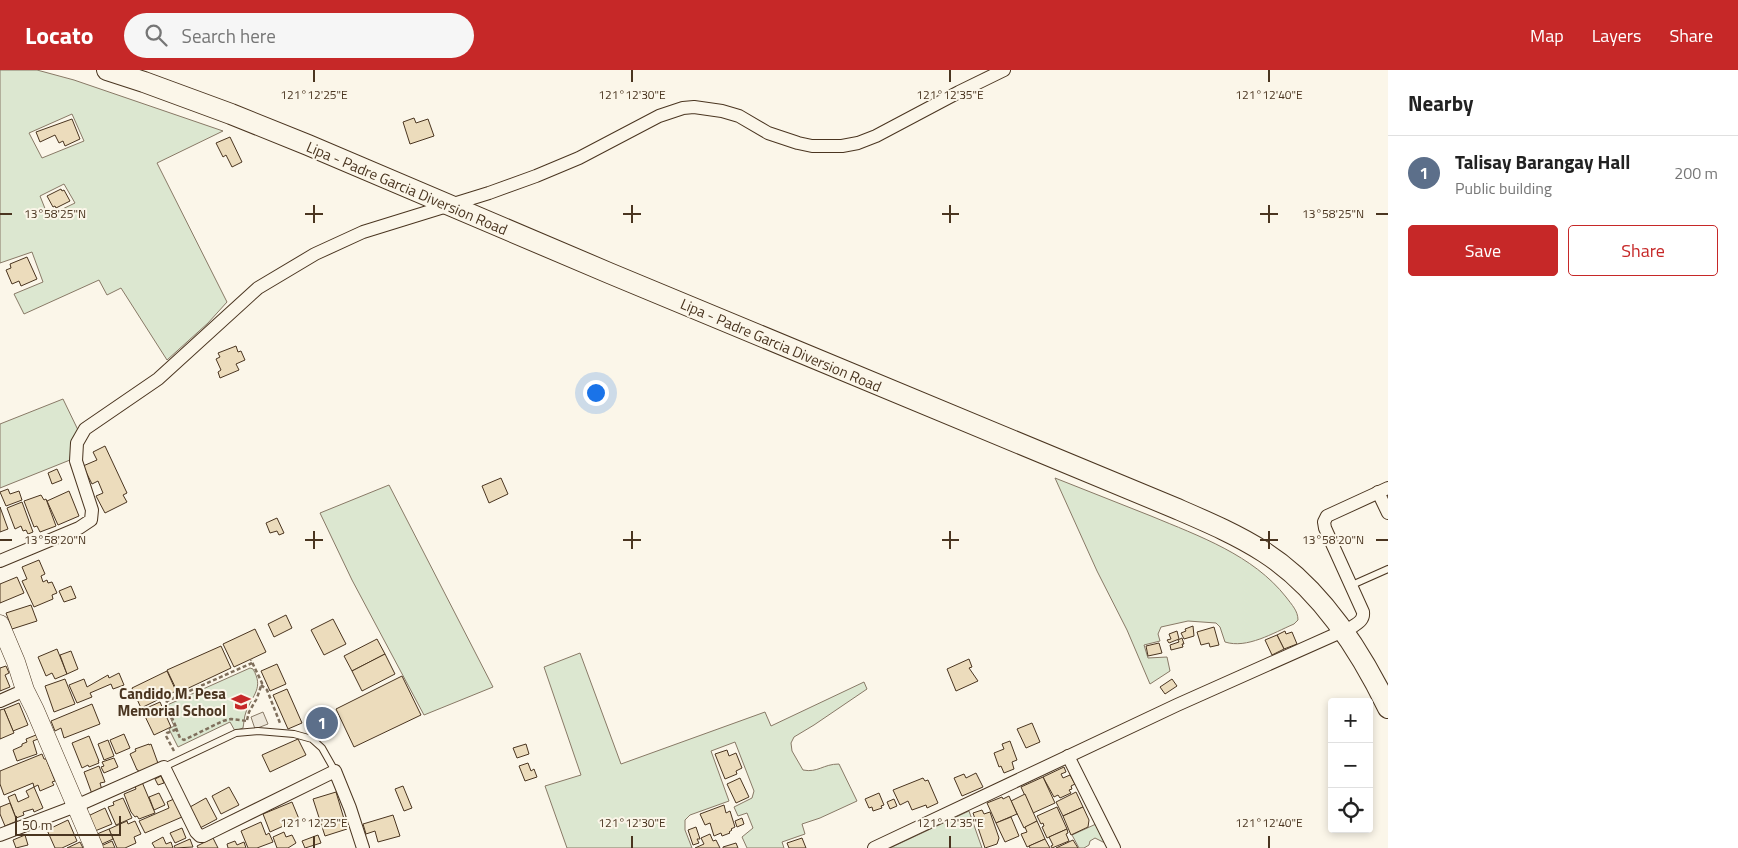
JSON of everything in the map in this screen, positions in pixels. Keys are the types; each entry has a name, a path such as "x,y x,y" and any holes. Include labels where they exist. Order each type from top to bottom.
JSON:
{"main road":[{"name":"Lipa - Padre Garcia Diversion Road","path":"107,70 231,114 1218,527 1257,548 1286,568 1308,588 1344,632 1375,681 1388,708"}],"street":[{"path":"0,561 79,528 91,520 92,512 76,461 76,447 82,433 90,425 158,379 258,288 315,254 363,232 452,205 544,172 579,158 659,116 683,108 694,107 722,111 739,116 768,133 798,143 812,146 842,146 858,143 876,136 1004,70"},
{"path":"874,848 1177,705 1344,632 1358,623 1363,617 1362,609 1324,522 1328,516 1383,490 1388,513"},
{"path":"0,624 16,662 24,690 35,710 94,848"},
{"path":"0,701 24,690"},
{"path":"1068,756 1114,848"},
{"path":"0,835 76,806 164,768 196,832 200,836 216,831 335,771 363,848"}],"lane":[{"path":"1352,585 1388,569"},
{"path":"164,768 236,733 279,732 301,735 316,742 322,748 335,771"}],"path":[{"path":"246,732 249,712 257,698 261,685 261,680 250,660"},
{"path":"247,720 226,720 184,740 180,738 166,704 167,701 252,664"},
{"path":"261,685 266,687 280,723 279,732"},
{"path":"176,728 167,733 166,736 180,760"}],"green space":[{"path":"0,70 37,70 74,80 223,131 157,163 227,302 208,323 167,360 121,288 107,295 99,280 24,314 14,294 43,282 32,252 0,263","holes":["72,114 84,141 42,158 29,133","64,184 75,203 50,215 46,211 40,196"]},
{"path":"63,399 78,430 72,442 70,460 0,488 0,424"},
{"path":"1055,478 1188,531 1224,548 1258,569 1273,582 1294,608 1298,620 1294,624 1251,642 1233,644 1225,642 1220,627 1216,623 1188,621 1161,627 1158,634 1160,641 1144,645 1148,658 1167,657 1170,671 1150,684 1127,630 1097,571"},
{"path":"389,485 493,687 424,715 352,580 320,513"},
{"path":"580,653 621,764 765,712 771,726 864,682 867,689 794,737 791,743 792,751 803,770 808,771 839,764 857,801 802,824 805,834 782,842 784,848 747,848 742,837 753,828 747,813 738,816 734,807 752,798 754,791 735,742 711,751 729,801 690,815 685,820 685,830 692,848 567,848 545,786 581,775 544,667"},
{"path":"250,668 253,669 258,681 256,691 244,718 243,728 235,731 230,722 178,747 169,729 174,726 165,706"},
{"path":"969,811 982,848 890,848"},
{"path":"1096,824 1105,843 1095,838 1090,841 1089,845 1079,848 1072,835"}],"shaded area":[{"path":"263,712 268,724 255,729 251,717"}],"building":[{"path":"414,118 416,123 428,119 434,136 410,144 403,122"},
{"path":"72,119 80,139 65,146 63,141 59,143 55,135 40,142 36,132"},
{"path":"230,137 242,162 232,167 226,155 223,157 216,143"},
{"path":"61,189 62,191 64,190 70,201 56,208 55,206 53,207 47,196"},
{"path":"27,257 37,279 21,286 19,281 12,284 6,270 11,268 10,264"},
{"path":"236,346 238,352 241,351 245,360 236,364 239,370 220,378 218,372 221,370 216,359 220,357 218,353"},
{"path":"105,446 127,493 123,495 127,502 105,513 96,496 103,493 98,481 92,484 83,466 97,460 93,452"},
{"path":"57,469 62,480 52,484 48,473"},
{"path":"501,478 508,494 489,503 482,486"},
{"path":"8,489 10,494 19,491 22,500 6,506 0,492"},
{"path":"69,491 79,516 58,525 47,501"},
{"path":"41,495 44,500 46,499 56,526 40,532 37,526 34,527 24,501"},
{"path":"22,502 33,532 28,534 26,530 23,531 21,526 15,529 7,508"},
{"path":"0,507 8,529 0,532"},
{"path":"277,518 284,533 279,535 277,531 270,533 266,523"},
{"path":"39,560 45,574 41,576 43,582 47,580 48,583 52,582 57,593 52,595 53,599 34,607 22,581 27,579 22,567"},
{"path":"17,577 24,593 0,603 0,584"},
{"path":"71,586 76,598 64,602 59,591"},
{"path":"31,605 37,621 12,629 6,613"},
{"path":"286,615 292,628 274,637 268,624"},
{"path":"333,619 346,644 324,655 311,630"},
{"path":"1193,626 1194,636 1184,639 1181,633"},
{"path":"1214,627 1219,645 1210,647 1209,643 1201,645 1197,632"},
{"path":"255,629 266,652 234,667 223,644"},
{"path":"1177,631 1179,639 1169,643 1167,640 1171,639 1169,634"},
{"path":"1285,631 1286,634 1292,632 1297,644 1284,649 1277,635"},
{"path":"1277,635 1284,649 1272,655 1265,640"},
{"path":"1182,638 1183,647 1171,650 1170,645 1179,642 1178,640"},
{"path":"377,639 385,654 352,671 344,656"},
{"path":"1159,643 1162,653 1148,656 1146,646"},
{"path":"221,646 231,668 178,693 167,670"},
{"path":"57,649 67,674 55,679 52,673 46,676 38,657"},
{"path":"71,651 78,669 67,674 60,655"},
{"path":"385,654 395,674 362,691 352,671"},
{"path":"969,659 972,667 969,668 978,681 956,691 947,669"},
{"path":"277,664 286,684 270,691 261,671"},
{"path":"6,666 9,673 5,675 10,687 0,691 0,668"},
{"path":"167,671 176,691 141,708 132,688"},
{"path":"119,673 124,685 113,689 111,684 90,693 92,697 77,703 69,685 84,679 87,687 108,675 109,678"},
{"path":"402,676 421,715 354,747 336,709"},
{"path":"65,679 75,704 54,712 45,686"},
{"path":"1172,679 1177,686 1165,694 1160,687"},
{"path":"287,689 302,723 288,729 273,695"},
{"path":"160,702 171,727 154,735 142,710"},
{"path":"19,703 28,725 13,731 4,709"},
{"path":"92,704 100,724 64,738 61,728 55,731 51,721"},
{"path":"4,709 14,733 0,739 0,710"},
{"path":"330,710 337,725 314,736 307,722"},
{"path":"1032,723 1040,742 1026,748 1017,729"},
{"path":"124,734 130,748 116,754 110,740"},
{"path":"36,735 38,739 33,741 37,754 17,761 13,750 27,742 26,739"},
{"path":"89,736 99,763 82,768 72,743"},
{"path":"298,739 306,755 270,772 262,755"},
{"path":"108,740 114,756 104,760 98,744"},
{"path":"1010,741 1017,760 1012,762 1014,769 1004,773 1001,766 999,767 994,753 1004,749 1002,744"},
{"path":"151,744 159,766 140,774 130,754 136,751 135,749"},
{"path":"526,744 529,754 517,758 513,748"},
{"path":"727,750 729,756 736,753 742,768 736,771 737,774 725,779 715,754"},
{"path":"42,754 55,781 52,782 54,785 40,791 38,785 34,787 33,783 4,795 0,784 0,771"},
{"path":"114,758 118,767 104,773 101,767 104,766 102,762"},
{"path":"528,763 531,771 534,769 537,777 525,781 519,766"},
{"path":"99,766 105,782 100,783 102,790 92,794 84,772"},
{"path":"1064,767 1066,772 1061,774 1063,778 1070,775 1075,784 1069,790 1071,793 1060,798 1058,795 1054,797 1043,777"},
{"path":"976,773 983,787 962,796 954,778 964,774 966,778"},
{"path":"161,776 164,783 158,785 155,779"},
{"path":"1043,777 1055,803 1033,813 1021,787"},
{"path":"740,778 749,797 736,803 727,784"},
{"path":"923,778 925,781 928,780 938,803 927,808 926,805 912,810 908,801 900,805 893,790"},
{"path":"142,782 155,813 139,819 131,812 124,794 136,789 135,786"},
{"path":"403,786 412,808 404,811 395,789"},
{"path":"34,787 43,808 34,812 33,809 23,812 24,815 16,818 8,797 15,794 18,802 29,797 26,791"},
{"path":"229,787 239,805 221,814 212,796"},
{"path":"336,792 347,829 325,836 313,799"},
{"path":"1076,792 1083,807 1063,816 1056,802"},
{"path":"159,793 165,805 154,810 149,797"},
{"path":"879,793 884,805 881,806 882,808 873,811 872,807 869,808 865,799"},
{"path":"1025,794 1037,821 1024,828 1011,801"},
{"path":"1009,796 1017,814 996,823 987,803"},
{"path":"123,798 132,818 116,825 108,807 114,805 113,802"},
{"path":"206,798 217,819 200,828 190,807"},
{"path":"174,799 182,817 145,833 139,821 169,808 167,802"},
{"path":"894,799 897,806 890,809 887,802"},
{"path":"292,802 299,819 270,832 263,814"},
{"path":"10,803 17,821 5,826 0,814 0,807"},
{"path":"724,805 726,813 730,811 735,827 731,829 730,833 722,836 721,833 714,836 710,823 705,825 700,814"},
{"path":"1057,807 1067,829 1047,838 1042,827 1044,826 1043,823 1041,824 1037,816"},
{"path":"1083,807 1089,820 1088,827 1071,835 1063,816"},
{"path":"105,808 112,824 95,831 88,816"},
{"path":"982,810 984,814 990,812 999,838 997,844 985,848 973,813"},
{"path":"393,815 400,836 378,842 375,831 366,834 363,824"},
{"path":"1011,817 1019,836 1005,842 996,823"},
{"path":"742,818 744,824 737,827 735,821"},
{"path":"68,820 77,841 62,848 55,848 47,830"},
{"path":"127,821 128,824 135,821 141,834 134,837 136,843 125,848 117,848 109,829"},
{"path":"1037,821 1045,839 1027,847 1021,834 1027,832 1025,827"},
{"path":"261,822 266,835 269,833 273,842 257,848 248,848 241,831"},
{"path":"696,827 700,839 697,839 699,843 693,845 688,830"},
{"path":"182,828 186,838 175,843 170,833"},
{"path":"109,829 113,839 102,844 97,834"},
{"path":"1067,829 1068,833 1066,834 1069,841 1052,848 1051,846 1053,845 1049,837"},
{"path":"284,832 286,837 292,835 296,843 288,848 277,848 273,837"},
{"path":"710,834 713,841 716,840 720,848 695,848 704,844 701,838"},
{"path":"25,835 28,845 16,848 13,840"},
{"path":"318,835 321,843 305,848 302,841"},
{"path":"163,837 166,844 171,842 173,848 155,848 152,843"},
{"path":"213,838 218,848 198,848 197,846"},
{"path":"802,838 806,848 789,848 787,843"},
{"path":"190,839 193,847 175,848 174,846"},
{"path":"1045,839 1050,848 1030,848 1029,846"},
{"path":"1073,840 1078,848 1056,848"},
{"path":"112,841 115,848 102,848 101,846"},
{"path":"235,841 237,845 244,842 246,848 228,848 227,844"},
{"path":"80,842 83,848 67,848"},
{"path":"736,843 738,848 723,848 723,847"}],"place":[{"name":"Candido M. Pesa Memorial School","path":"241,702"},
{"name":"Talisay Barangay Hall","path":"322,723"}]}
